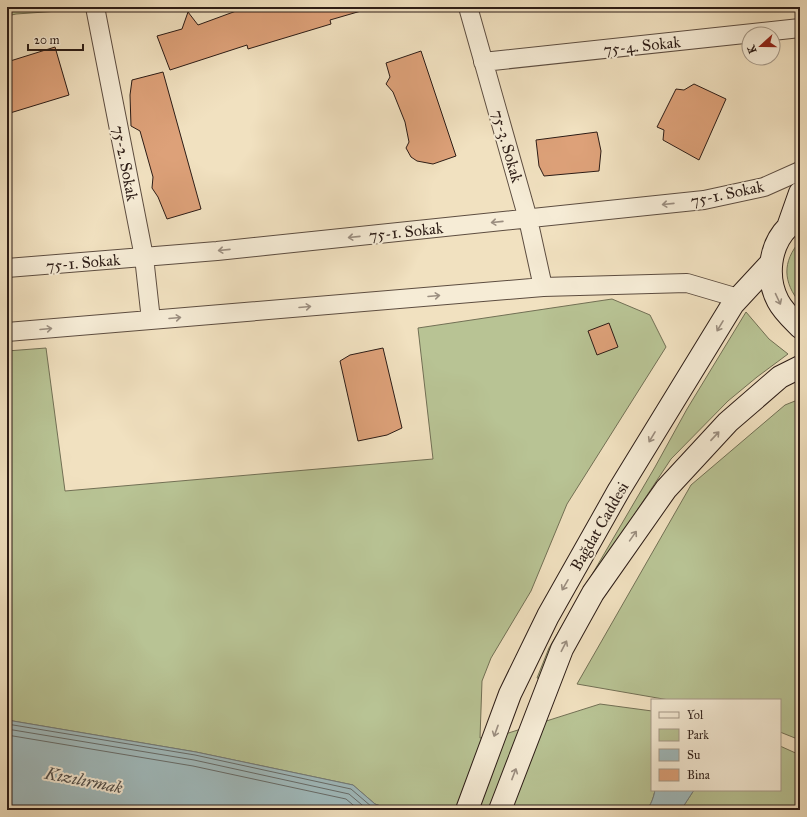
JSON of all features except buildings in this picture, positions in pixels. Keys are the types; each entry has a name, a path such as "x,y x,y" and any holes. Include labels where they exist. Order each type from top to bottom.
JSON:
{"main road":[{"path":"800,193 794,223 776,244 771,263 772,283 778,302 800,327"},
{"name":"Bağdat Caddesi","path":"467,810 510,694 548,616 619,490 733,304 771,263"},
{"name":"Bağdat Caddesi","path":"500,810 562,649 593,593 666,489 728,422 780,377 800,367"}],"street":[{"name":"75-2. Sokak","path":"95,7 144,257 152,320"},
{"name":"75-3. Sokak","path":"468,7 528,219 543,287"},
{"name":"75-4. Sokak","path":"483,62 800,28"},
{"name":"75-1. Sokak","path":"7,268 217,251 704,200 764,187 800,171"},
{"path":"7,332 543,287 687,283 738,298"}],"green space":[{"path":"7,7 116,7 16,14 7,16"},
{"path":"800,241 800,303 790,287 787,272 790,257"},
{"path":"612,299 650,315 666,347 567,504 531,591 491,658 482,681 480,738 499,736 600,704 651,711 651,791 655,791 651,803 646,810 388,809 375,804 353,785 196,752 7,720 7,351 46,348 65,491 433,459 418,328"},
{"path":"746,312 769,339 788,354 728,401 671,459 626,527 595,580 546,681 537,678 549,648 655,467 687,409"},
{"path":"800,399 800,740 781,732 781,699 663,699 577,684 691,485 785,405"},
{"path":"781,746 800,755 800,810 681,810 693,791 781,791"}],"water":[{"name":"Kızılırmak","path":"7,720 196,752 353,785 375,804 393,810 19,810 7,808"},
{"path":"655,791 693,791 681,810 646,810 653,798"}]}
